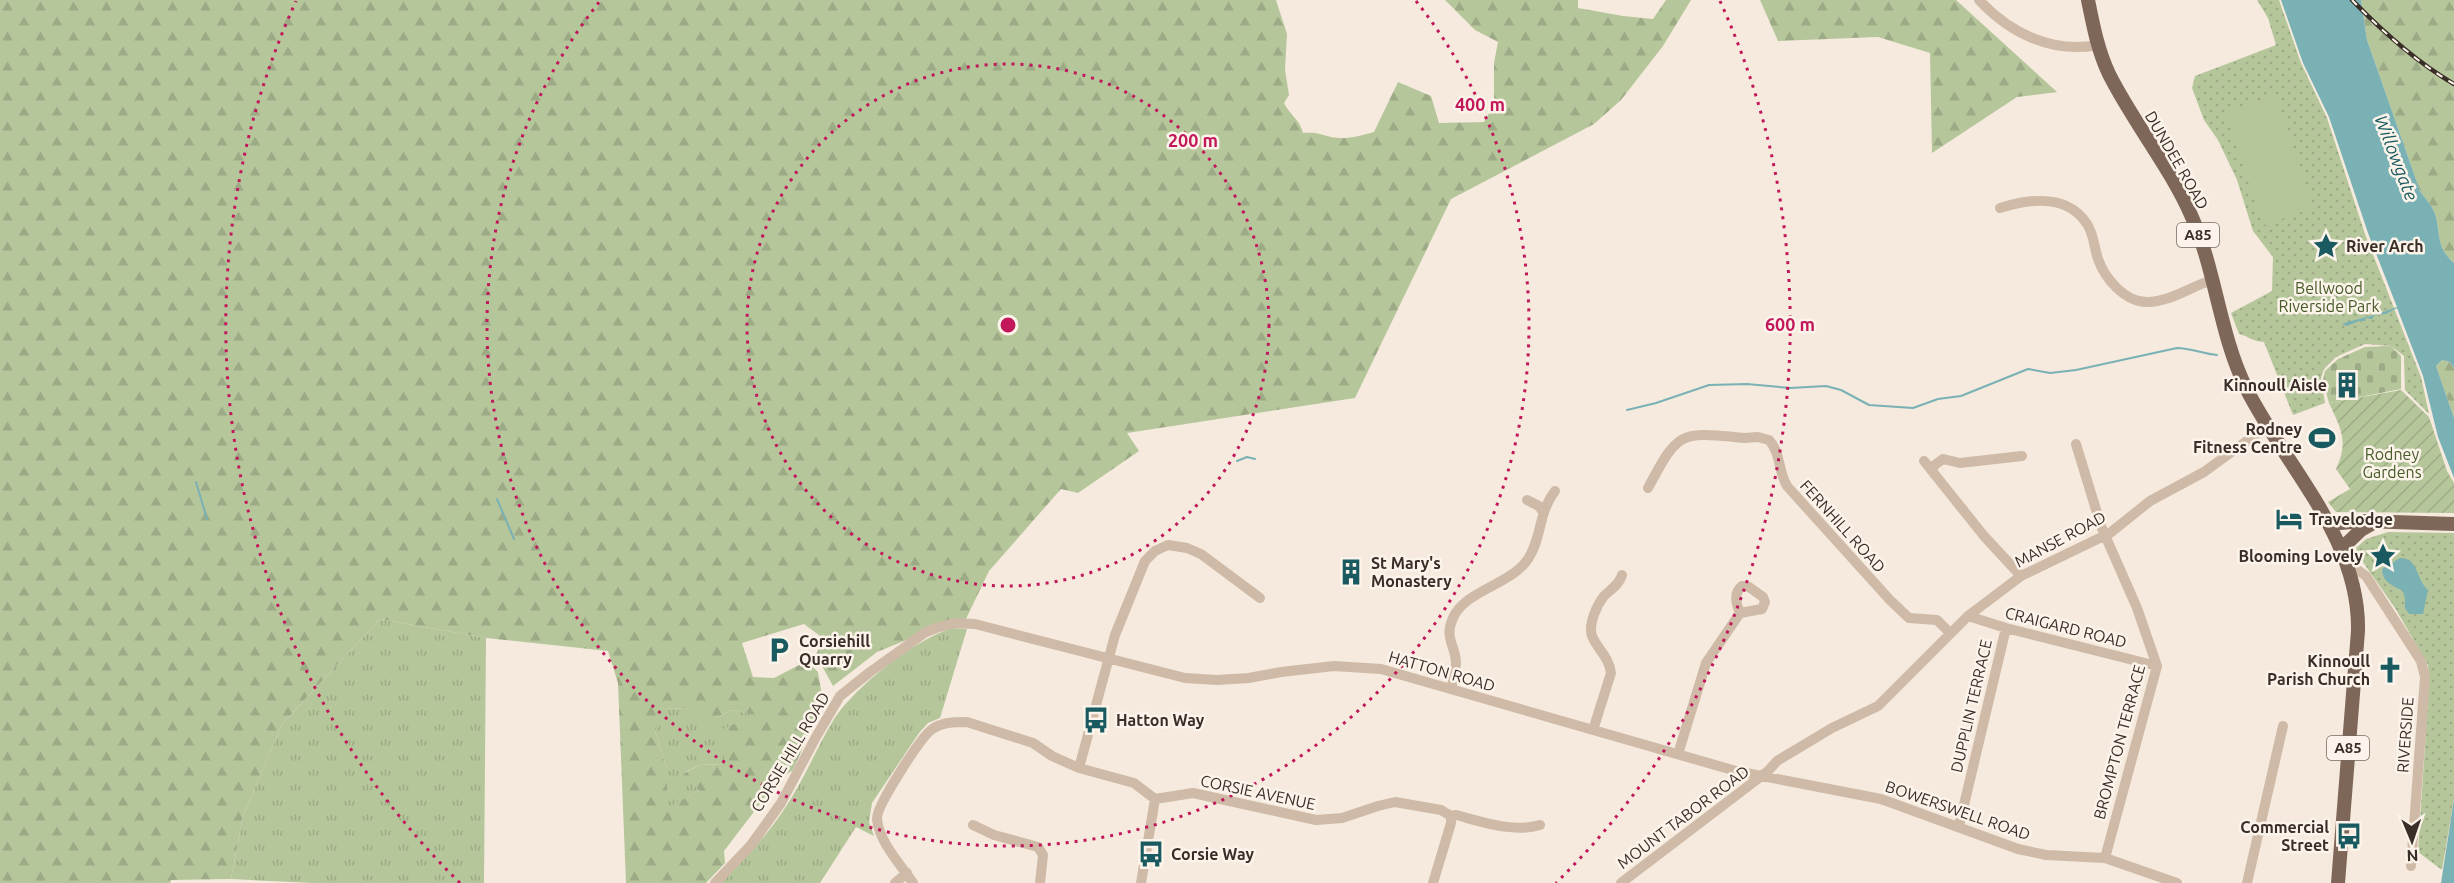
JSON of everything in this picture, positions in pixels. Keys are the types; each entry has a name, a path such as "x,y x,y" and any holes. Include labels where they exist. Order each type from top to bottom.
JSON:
{"main road":[{"name":"DUNDEE ROAD","path":"2088,0 2098,45 2108,72 2192,216 2232,354 2245,386 2266,427 2329,524 2356,597 2358,631 2338,883"},
{"path":"2329,524 2358,521 2454,524"},
{"path":"2342,556 2361,531 2375,522"}],"street":[{"path":"1979,0 2003,23 2026,37 2052,44 2098,45"},
{"path":"2000,208 2024,201 2046,200 2076,212 2089,225 2098,261 2108,276 2119,291 2136,300 2145,302 2170,298 2212,280"},
{"name":"MANSE ROAD","path":"1763,775 1777,761 1832,728 1878,706 1968,616 2021,576 2105,535 2150,501 2204,472 2266,427"},
{"name":"FERNHILL ROAD","path":"1648,488 1668,451 1687,436 1696,434 1744,438 1750,436 1769,440 1777,451 1782,477 1787,486 1904,615 1917,620 1937,620 1950,633"},
{"name":"BROMPTON TERRACE","path":"2076,444 2105,535 2137,608 2157,666 2105,858"},
{"path":"1934,474 1932,467 1943,459 1960,463 2022,456"},
{"path":"1924,461 1984,536 2021,576"},
{"path":"1451,689 1456,662 1449,636 1454,616 1463,605 1518,571 1527,561 1534,550 1543,512 1555,491"},
{"path":"1527,500 1539,506 1543,512"},
{"path":"1079,768 1107,659 1146,561 1155,551 1168,544 1201,554 1260,597"},
{"name":"RIVERSIDE","path":"2342,556 2366,576 2421,661 2425,677 2411,866"},
{"path":"1593,730 1611,673 1610,664 1592,635 1592,620 1604,597 1620,581 1622,575"},
{"path":"1678,754 1706,663 1740,614"},
{"name":"CRAIGARD ROAD","path":"1968,616 2006,628 2157,666"},
{"name":"CORSIE HILL ROAD","path":"715,883 751,845 781,803 840,696 926,632 954,623 975,624 1107,659"},
{"name":"DUPPLIN TERRACE","path":"1959,826 2006,628"},
{"name":"HATTON ROAD","path":"1107,659 1185,678 1217,680 1249,678 1306,669 1354,666 1381,669 1736,771 1763,775"},
{"path":"913,883 881,836 876,815 883,799 931,730 944,723 967,722 1033,743 1052,756 1079,768 1134,783 1155,799 1141,883"},
{"path":"2247,883 2283,726"},
{"name":"BOWERSWELL ROAD","path":"1763,775 1881,799 1959,826 1993,841 2028,851 2070,857 2105,858 2177,883"},
{"name":"MOUNT TABOR ROAD","path":"1621,883 1763,775"},
{"name":"CORSIE AVENUE","path":"1155,799 1193,793 1316,820 1340,818 1395,802 1441,810 1451,816 1456,815 1506,827 1527,828 1540,825"},
{"path":"1433,883 1451,823 1451,816"},
{"path":"973,825 996,835 1038,847 1042,851 1044,861 1040,883"},
{"path":"895,883 907,873"}],"green space":[{"path":"0,0 1276,0 1287,34 1285,70 1289,95 1284,103 1303,133 1342,138 1374,132 1398,82 1431,96 1439,123 1484,122 1494,105 1494,63 1498,42 1475,30 1445,0 1578,0 1578,8 1653,19 1666,0 1691,0 1663,46 1621,100 1594,124 1451,199 1355,398 1127,433 1139,451 1078,493 1061,489 989,571 964,623 926,632 877,652 833,686 816,655 823,638 804,624 742,643 753,677 774,678 807,661 818,672 823,702 793,770 778,780 724,851 725,863 706,883 626,883 618,683 608,651 486,638 380,619 282,724 243,816 231,879 171,880 170,883 0,883","holes":["693,708 701,719 716,718 731,710 755,715 723,729 724,764 699,765 683,774 699,791 667,808 667,769 655,730 658,709"]},
{"path":"1760,0 1956,0 2057,92 2017,97 1932,153 1930,53 1878,37 1778,41"},
{"name":"Bellwood Riverside Park","path":"2257,0 2279,0 2301,63 2327,118 2365,234 2421,377 2429,414 2405,390 2404,356 2391,346 2365,344 2336,357 2324,369 2321,378 2325,403 2293,415 2264,342 2239,334 2231,313 2272,291 2273,257 2253,231 2237,180 2218,140 2204,120 2192,88 2195,76 2276,45 2268,18"},
{"path":"2361,0 2454,0 2454,263 2441,244 2434,211 2420,191 2367,40"},
{"path":"2275,96 2313,208 2264,225 2226,113"},
{"path":"2391,346 2401,356 2401,389 2329,403 2323,380 2325,371 2338,359 2365,347"},
{"path":"2442,360 2450,362 2454,368 2454,418 2436,366"},
{"name":"Rodney Gardens","path":"2401,390 2429,417 2447,471 2454,483 2454,513 2336,512 2328,502 2350,489 2336,469 2343,443 2337,420 2329,403"},
{"path":"2388,532 2454,533 2454,799 2442,870 2418,852 2429,684 2428,665 2395,608 2358,555 2356,548 2366,539"},
{"path":"380,619 486,638 484,883 312,883 231,879 243,816 282,724"},
{"path":"952,628 967,629 940,718 928,723 919,733 872,803 869,822 874,836 856,827 820,883 720,883 776,821 797,789 834,719 844,706 871,679 904,653"},
{"path":"693,708 716,718 731,710 757,715 724,764 699,765 684,773 699,791 667,809 667,769 655,730 657,709"}],"water":[{"name":"Willowgate","path":"2281,0 2361,0 2367,40 2420,191 2434,211 2441,244 2454,263 2454,368 2450,362 2442,360 2436,366 2454,418 2454,478 2438,437 2423,376 2397,308 2386,314 2375,315 2372,319 2366,318 2365,321 2347,326 2342,324 2397,307 2368,233 2329,117 2303,63"},
{"path":"2400,558 2414,565 2428,590 2423,614 2409,614 2405,608 2403,591 2384,578 2382,569"},
{"path":"2454,799 2454,883 2441,883"}],"waterway":[{"path":"1627,410 1709,385 1747,384 1790,388 1826,386 1841,390 1869,405 1913,408 1938,399 1961,396 2028,369 2050,373 2076,370 2177,348 2217,355"},
{"path":"1237,461 1247,457 1255,459"},
{"path":"196,482 207,519"},
{"path":"497,499 514,539"}],"railway":[{"path":"2352,0 2400,45 2426,66 2454,84"}],"place":[{"name":"River Arch","path":"2326,246"},
{"name":"Kinnoull Aisle","path":"2347,385"},
{"name":"Rodney Fitness Centre","path":"2322,438"},
{"name":"Travelodge","path":"2289,519"},
{"name":"Blooming Lovely","path":"2383,556"},
{"name":"St Mary's Monastery","path":"1351,572"},
{"name":"Corsiehill Quarry","path":"779,650"},
{"name":"Kinnoull Parish Church","path":"2390,670"},
{"name":"Hatton Way","path":"1096,720"},
{"name":"Commercial Street","path":"2349,836"},
{"name":"Corsie Way","path":"1151,854"}]}
